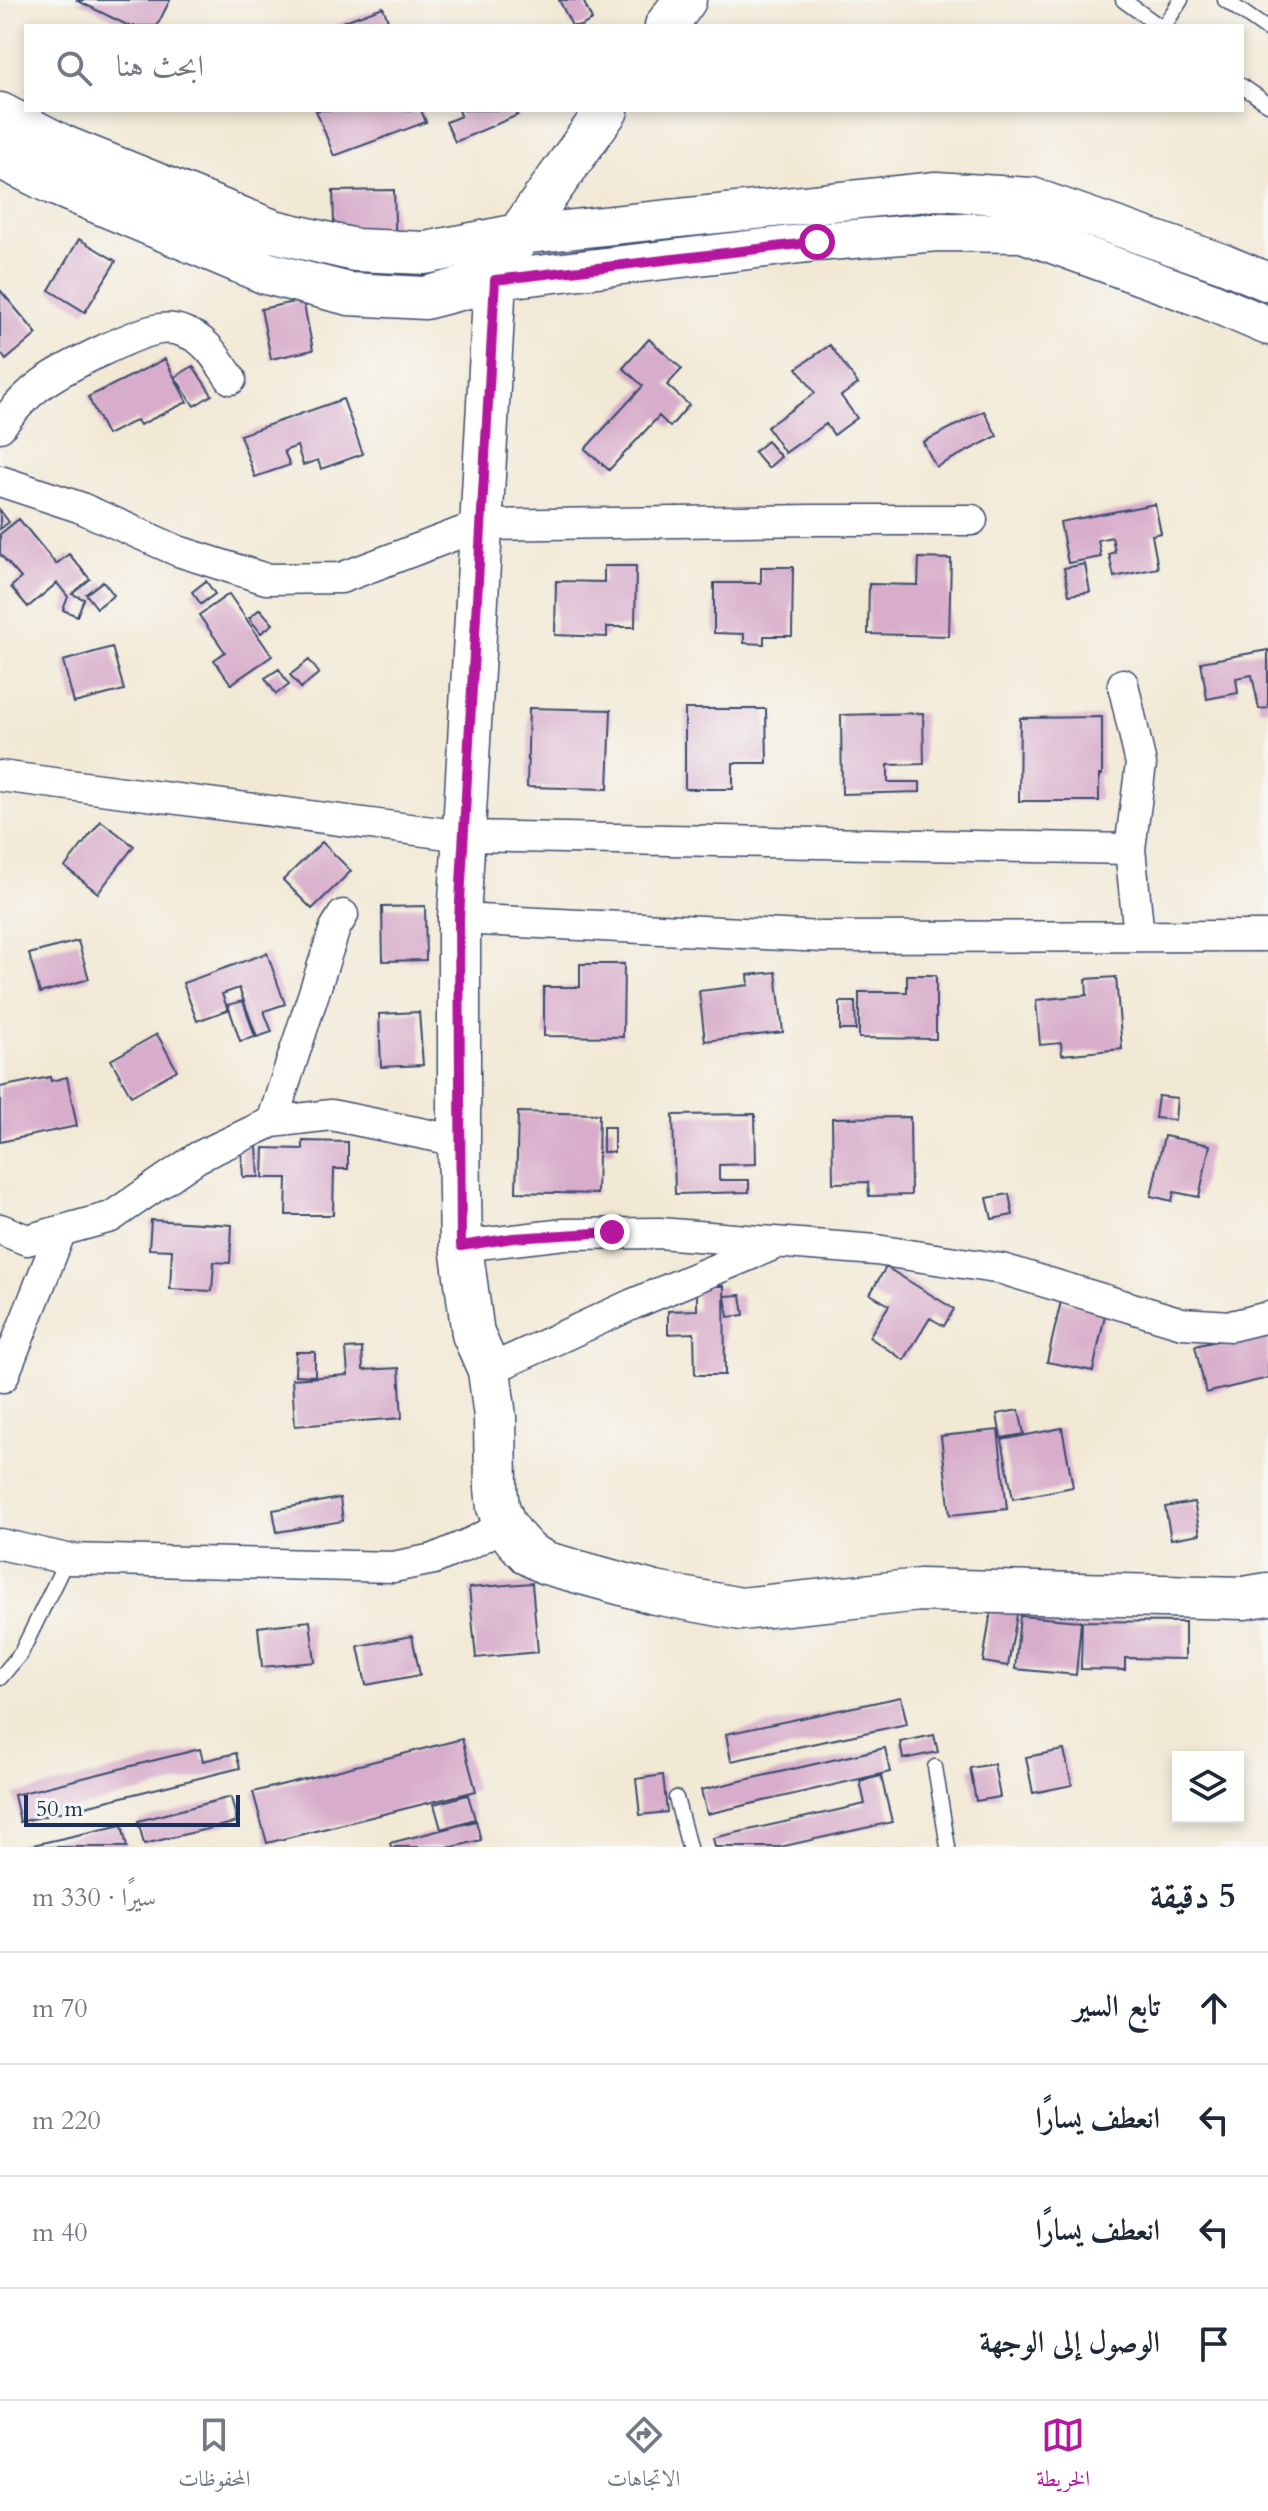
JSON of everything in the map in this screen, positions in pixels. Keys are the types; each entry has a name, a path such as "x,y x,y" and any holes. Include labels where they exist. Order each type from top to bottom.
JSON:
{"main road":[{"path":"667,24 685,0"},
{"path":"606,112 518,235 495,280 459,919 459,1141 461,1246 473,1334 489,1370 495,1417 496,1488 498,1507 505,1525 529,1554 546,1563 655,1593 741,1609 920,1590 1244,1598 1268,1594"},
{"path":"0,114 64,147 273,231 355,250 425,253 518,235"},
{"path":"0,157 50,182 266,273 335,291 425,298 495,280"}],"street":[{"path":"518,235 936,191 1018,196 1032,197 1193,252 1268,282"},
{"path":"495,280 832,241 938,232 1022,233 1207,300 1268,326"},
{"path":"0,427 23,400 42,384 74,365 150,331 174,329 196,337 206,345 231,379"},
{"path":"0,481 79,507 178,551 266,579 341,578 481,525 972,520"},
{"path":"1123,684 1141,764 1130,849 1139,936"},
{"path":"0,776 463,836 1130,849"},
{"path":"272,1122 335,928 343,915"},
{"path":"459,919 823,937 1268,936"},
{"path":"0,1229 27,1240 111,1217 198,1157 272,1122 331,1115 459,1141"},
{"path":"3,1377 61,1231"},
{"path":"461,1246 526,1237 612,1232 876,1250 1002,1269 1182,1323 1231,1326 1268,1317"},
{"path":"489,1370 778,1242"},
{"path":"0,1544 67,1559 393,1567 434,1559 505,1525"}],"lane":[{"path":"1163,24 1181,0"},
{"path":"1225,0 1268,30"},
{"path":"1125,1 1158,24"},
{"path":"1244,87 1268,104"},
{"path":"0,1678 21,1653 67,1559"},
{"path":"935,1767 948,1847"},
{"path":"676,1798 689,1847"}],"building":[{"path":"76,0 170,0 158,24 125,24"},
{"path":"559,0 583,0 592,20 585,24 571,24"},
{"path":"383,7 389,24 336,24"},
{"path":"317,112 422,112 426,122 334,156"},
{"path":"460,112 517,112 518,115 455,142 446,122 461,116"},
{"path":"394,190 397,287 336,288 333,191"},
{"path":"79,239 116,261 85,312 49,290"},
{"path":"0,290 37,334 6,360 0,352"},
{"path":"303,300 313,350 271,359 261,309"},
{"path":"649,339 682,369 667,385 689,405 670,427 659,416 609,470 585,449 643,386 623,368"},
{"path":"830,345 858,384 841,396 857,418 834,435 826,424 785,453 767,427 815,393 797,368"},
{"path":"165,359 187,402 140,425 137,420 107,435 88,397"},
{"path":"193,366 212,395 194,406 175,377"},
{"path":"343,399 363,454 321,469 318,460 303,465 297,446 284,451 290,465 255,477 240,435"},
{"path":"984,411 997,436 936,467 923,442"},
{"path":"767,441 781,457 768,468 754,452"},
{"path":"1155,504 1161,533 1152,535 1158,568 1114,577 1109,554 1115,552 1112,537 1098,540 1101,557 1068,563 1060,522"},
{"path":"0,510 9,522 0,529"},
{"path":"19,519 56,564 69,554 90,579 72,594 84,599 77,616 63,610 68,597 57,583 28,607 11,587 21,578 0,554 0,534"},
{"path":"919,558 951,559 949,636 868,634 869,584 918,585"},
{"path":"1085,564 1090,592 1069,595 1064,568"},
{"path":"604,566 636,566 635,627 607,627 607,637 555,635 556,581 604,582"},
{"path":"761,567 793,567 792,636 764,636 764,644 744,643 744,634 714,633 714,583 761,583"},
{"path":"103,581 114,595 97,608 86,594"},
{"path":"206,581 215,594 201,604 192,592"},
{"path":"229,594 272,656 231,684 214,660 225,652 199,615"},
{"path":"260,609 273,624 261,633 249,618"},
{"path":"112,647 124,690 74,703 63,661"},
{"path":"1268,650 1268,708 1259,709 1252,675 1236,678 1238,693 1207,699 1201,662"},
{"path":"309,660 319,673 301,688 290,675"},
{"path":"279,669 289,685 276,694 265,678"},
{"path":"529,708 611,710 608,789 527,787"},
{"path":"685,709 766,709 767,763 733,763 733,789 685,789"},
{"path":"923,713 924,764 888,765 888,782 920,782 920,792 842,794 841,715"},
{"path":"1102,717 1099,801 1019,801 1020,718"},
{"path":"101,821 134,846 98,893 65,867"},
{"path":"322,842 351,871 312,909 283,880"},
{"path":"425,906 426,960 383,961 382,907"},
{"path":"78,941 89,979 40,993 29,954"},
{"path":"267,953 285,1004 264,1011 272,1032 257,1037 239,988 222,994 228,1010 197,1021 183,983"},
{"path":"580,964 624,964 623,1037 544,1036 544,987 580,987"},
{"path":"776,972 783,1032 705,1041 699,991 749,985 748,975"},
{"path":"907,975 936,975 936,1039 859,1038 859,992 907,992"},
{"path":"1116,977 1122,1049 1062,1055 1061,1043 1040,1045 1036,1000 1087,995 1086,979"},
{"path":"243,1001 255,1037 240,1041 228,1005"},
{"path":"840,1002 855,1002 856,1030 840,1030"},
{"path":"419,1012 423,1065 381,1067 379,1014"},
{"path":"157,1034 177,1070 131,1096 111,1060"},
{"path":"50,1077 51,1081 67,1077 77,1126 0,1142 0,1087"},
{"path":"1158,1096 1177,1098 1175,1120 1155,1118"},
{"path":"518,1112 599,1114 597,1194 516,1192"},
{"path":"755,1114 756,1164 719,1165 719,1180 749,1180 749,1192 675,1194 673,1115"},
{"path":"910,1117 911,1195 869,1196 868,1182 833,1183 832,1118"},
{"path":"603,1127 614,1127 614,1152 603,1152"},
{"path":"1164,1136 1210,1145 1199,1197 1174,1192 1172,1201 1151,1196"},
{"path":"303,1141 348,1142 348,1169 334,1169 333,1215 286,1215 287,1178 263,1178 264,1148 303,1149"},
{"path":"257,1147 259,1177 243,1177 241,1148"},
{"path":"1009,1194 1013,1215 992,1219 987,1198"},
{"path":"151,1220 232,1225 230,1263 214,1262 212,1291 170,1289 172,1250 149,1249"},
{"path":"886,1267 954,1309 944,1326 930,1318 904,1360 869,1337 889,1305 870,1294"},
{"path":"697,1286 724,1286 725,1375 695,1375 694,1333 668,1334 668,1311 697,1310"},
{"path":"741,1295 744,1315 728,1317 725,1296"},
{"path":"1061,1301 1106,1310 1093,1371 1047,1362"},
{"path":"1268,1329 1268,1378 1206,1393 1195,1346"},
{"path":"362,1348 363,1370 399,1368 402,1418 295,1426 292,1379 348,1375 346,1349"},
{"path":"296,1352 315,1352 315,1376 295,1375"},
{"path":"1019,1410 1024,1434 1001,1438 997,1414"},
{"path":"1062,1428 1073,1487 1013,1499 1002,1440"},
{"path":"998,1430 1007,1509 950,1515 941,1436"},
{"path":"340,1498 343,1521 277,1532 273,1510"},
{"path":"1194,1502 1200,1534 1171,1539 1165,1507"},
{"path":"532,1583 538,1652 476,1658 469,1588"},
{"path":"992,1604 1018,1609 1008,1666 983,1662"},
{"path":"1020,1616 1081,1621 1076,1675 1015,1669"},
{"path":"310,1621 315,1662 262,1667 258,1627"},
{"path":"1082,1621 1185,1622 1185,1659 1125,1658 1125,1670 1081,1669"},
{"path":"412,1636 420,1675 366,1685 358,1646"},
{"path":"901,1697 907,1724 731,1761 726,1734"},
{"path":"934,1735 938,1752 903,1759 900,1742"},
{"path":"462,1739 476,1791 267,1843 253,1792"},
{"path":"885,1748 890,1772 707,1814 701,1790"},
{"path":"200,1749 203,1761 236,1753 240,1768 20,1822 14,1795"},
{"path":"1064,1750 1072,1785 1033,1793 1026,1757"},
{"path":"994,1764 1000,1797 976,1801 970,1768"},
{"path":"663,1775 667,1812 640,1815 636,1779"},
{"path":"881,1776 892,1822 780,1847 715,1847 713,1838 865,1804 860,1781"},
{"path":"468,1795 475,1819 441,1829 434,1804"},
{"path":"231,1797 237,1822 144,1844 138,1821"},
{"path":"476,1821 481,1840 453,1847 391,1847 390,1843"},
{"path":"122,1825 127,1847 28,1846"}],"route":[{"path":"612,1232 513,1238 461,1246 459,919 495,280 817,242"}]}
